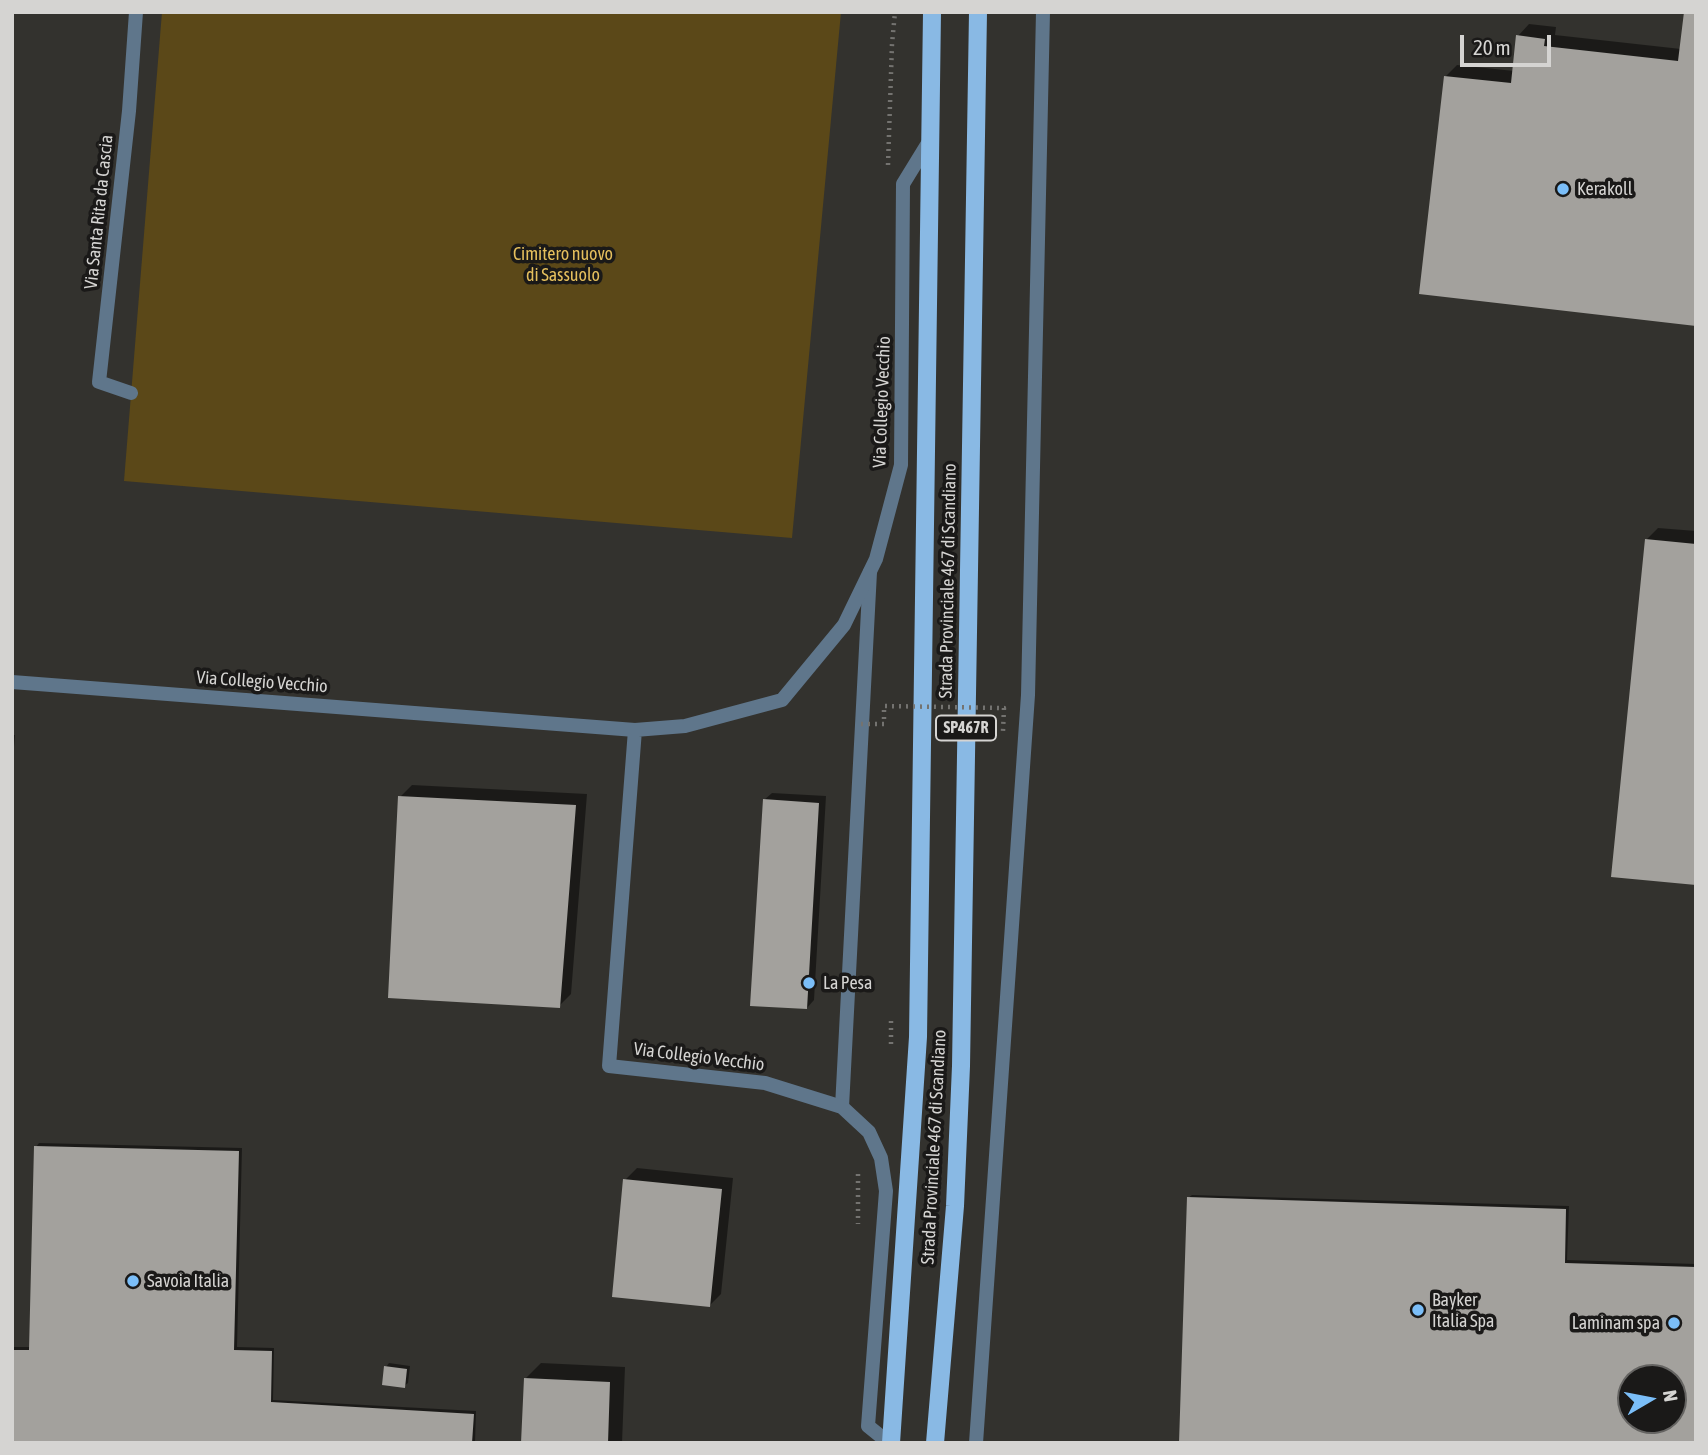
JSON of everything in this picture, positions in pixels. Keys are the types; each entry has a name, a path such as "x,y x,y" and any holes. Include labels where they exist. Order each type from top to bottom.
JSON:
{"main road":[{"name":"Strada Provinciale 467 di Scandiano","path":"890,1443 918,1037 932,12"},
{"name":"Strada Provinciale 467 di Scandiano","path":"935,1443 955,1206 961,1066 978,12"}],"street":[{"name":"Via Santa Rita da Cascia","path":"131,393 99,382 129,111 136,12"},
{"path":"975,1443 1028,695 1043,12"},
{"name":"Via Collegio Vecchio","path":"12,682 635,730 685,726 782,700 844,625 876,559 901,465 903,184 931,138"},
{"path":"842,1107 870,570"},
{"name":"Via Collegio Vecchio","path":"635,730 609,1066 765,1083 842,1107 869,1132 881,1158 886,1191 868,1426 890,1443"}],"path":[{"path":"861,724 884,724 884,706 1004,708 1003,732"}],"green space":[{"name":"Cimitero nuovo di Sassuolo","path":"162,12 841,12 792,538 124,481"}],"building":[{"name":"Kerakoll","path":"1684,12 1696,12 1696,326 1419,294 1444,76 1511,83 1516,35 1545,39 1544,46 1678,61"},
{"path":"1645,539 1696,544 1696,885 1611,877"},
{"path":"398,796 576,805 560,1008 388,998"},
{"path":"763,799 819,803 807,1009 750,1006"},
{"name":"Savoia Italia","path":"34,1146 239,1151 234,1350 272,1351 271,1402 474,1414 472,1443 12,1443 12,1350 29,1350"},
{"path":"623,1179 722,1189 710,1307 612,1297"},
{"name":"Bayker Italia Spa","path":"1187,1197 1566,1209 1565,1263 1696,1267 1696,1443 1179,1443"},
{"path":"384,1366 407,1369 405,1388 382,1385"},
{"path":"524,1378 610,1382 608,1443 521,1443"}],"place":[{"name":"Kerakoll","path":"1563,189"},
{"name":"La Pesa","path":"809,983"},
{"name":"Savoia Italia","path":"133,1281"},
{"name":"Bayker Italia Spa","path":"1418,1310"},
{"name":"Laminam spa","path":"1674,1323"}]}
